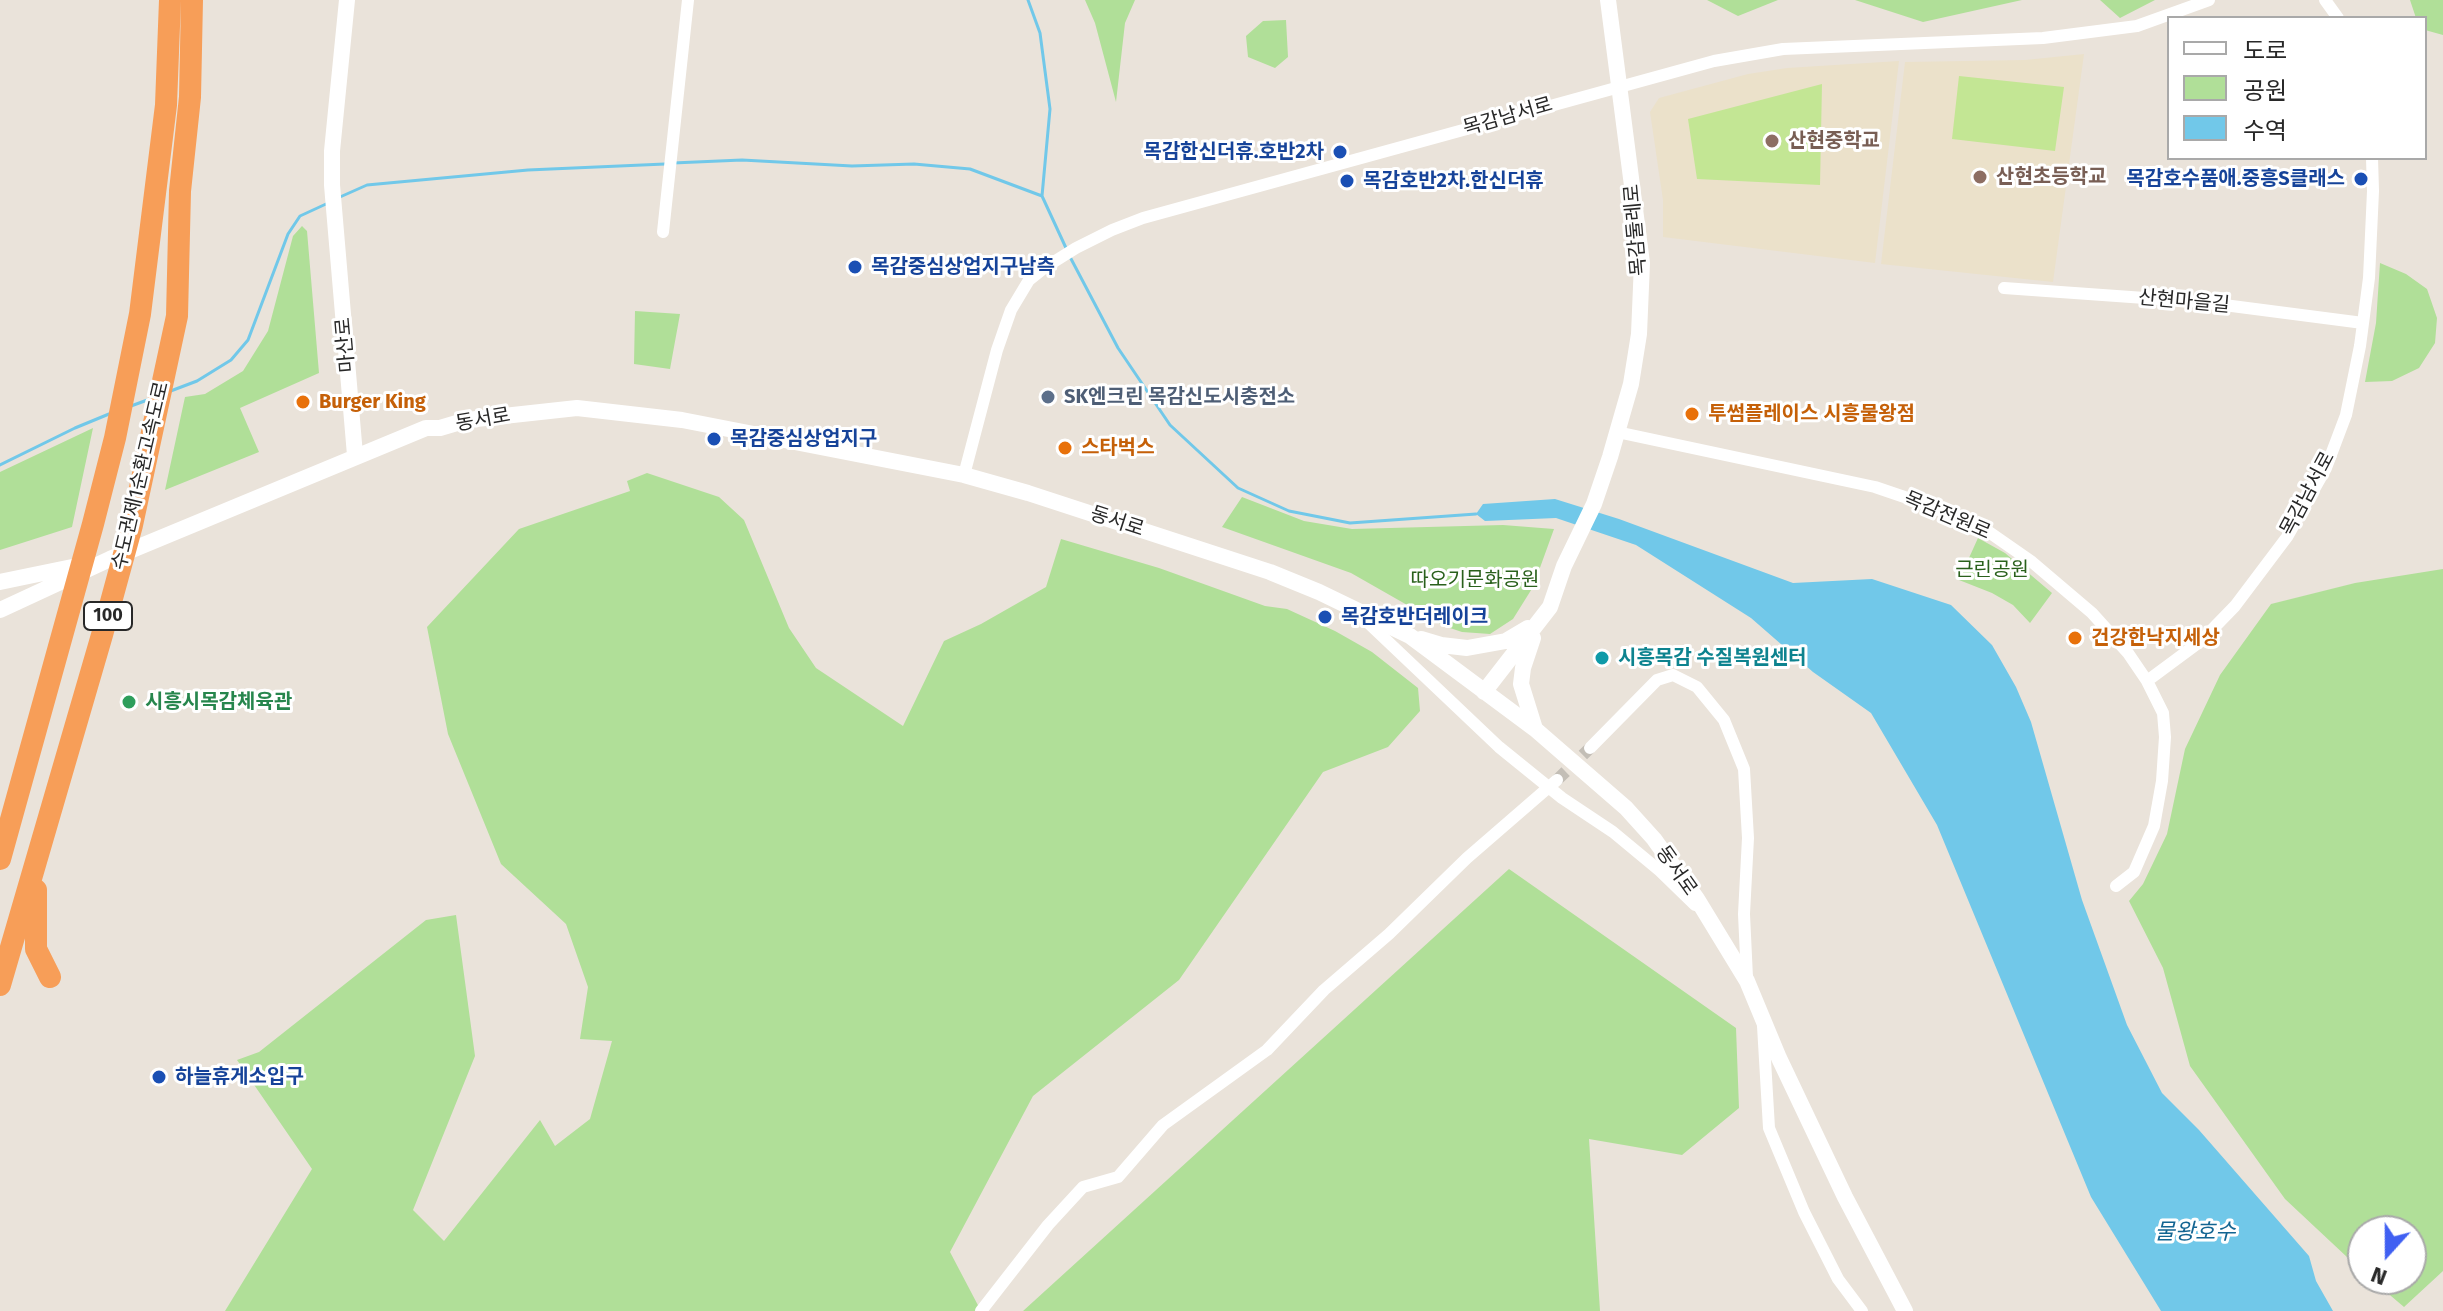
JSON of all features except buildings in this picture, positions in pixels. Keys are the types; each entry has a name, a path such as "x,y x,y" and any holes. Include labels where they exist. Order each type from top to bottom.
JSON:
{"highway":[{"name":"수도권제1순환고속도로","path":"0,859 93,524 115,438 140,314 166,105 170,0"},
{"name":"수도권제1순환고속도로","path":"0,985 132,525 177,316 180,191 190,97 192,0"},
{"path":"46,828 37,875 34,917 38,956 50,977"}],"main road":[{"name":"마산로","path":"347,0 332,151 332,185 355,455"},
{"name":"목감둘레로","path":"1550,607 1564,566 1594,504 1610,457 1631,384 1639,334 1642,263 1608,0"},
{"name":"동서로","path":"0,610 110,559 426,428 440,428 467,420 577,408 682,420 964,475 1270,572 1410,636 1535,729 1626,808 1654,839 1747,981 1779,1058 1845,1197 1905,1311"},
{"path":"0,582 110,559"},
{"path":"1410,636 1441,645 1467,648 1487,645 1506,641 1524,631 1550,607"},
{"path":"1484,692 1550,607"},
{"path":"1535,729 1521,684 1533,640 1550,607"}],"street":[{"path":"663,232 688,0"},
{"name":"목감남서로","path":"964,475 997,350 1011,310 1029,280 1076,248 1143,218 1714,61 1783,49 2043,38 2137,26 2209,0"},
{"name":"목감남서로","path":"2147,681 2201,641 2235,606 2287,537 2326,468 2346,415 2363,323 2370,264 2372,160"},
{"name":"산현마을길","path":"2004,288 2201,302 2363,323"},
{"name":"목감전원로","path":"1617,432 1875,487 1925,504 1986,530 2032,562 2092,613 2128,653 2163,713 2162,781 2154,826 2134,872 2116,886"},
{"path":"1354,609 1499,747 1552,783 1613,832 1660,871 1708,918"},
{"path":"1590,748 1657,680 1673,675 1697,687 1724,720 1744,769 1748,838 1744,914 1747,981"},
{"path":"981,1311 1048,1225 1083,1187 1118,1177 1163,1125 1267,1050 1324,990 1552,783"},
{"path":"1762,1015 1769,1128 1804,1212 1831,1265 1862,1311"}],"shaded area":[{"name":"산현초등학교","path":"2084,54 2053,282 1881,264 1905,62 2025,60"},
{"name":"산현중학교","path":"1899,61 1875,263 1663,237 1663,200 1650,112 1659,98 1748,74 1787,68"}],"green space":[{"path":"1085,0 1135,0 1125,23 1116,102 1095,23"},
{"path":"1707,0 1778,0 1738,16"},
{"path":"1855,0 2022,0 1923,22"},
{"path":"2100,0 2155,0 2120,18"},
{"path":"2410,0 2443,0 2443,35 2427,31 2427,16 2415,16"},
{"path":"1286,20 1288,57 1275,68 1248,57 1246,36 1263,21"},
{"path":"1959,76 2064,87 2055,151 1952,139"},
{"path":"1822,84 1820,185 1697,179 1688,119"},
{"path":"302,226 307,231 319,373 240,408 259,452 165,490 185,397 205,394 243,371 268,331 293,236"},
{"path":"2380,263 2406,274 2427,289 2437,318 2435,343 2419,368 2392,381 2365,382 2376,323"},
{"path":"635,311 680,314 670,369 634,364"},
{"path":"93,428 72,527 0,550 0,472"},
{"path":"647,473 719,497 744,520 789,628 816,668 903,726 944,641 1046,587 1061,539 1159,568 1265,606 1287,609 1335,631 1372,652 1418,688 1420,711 1388,747 1323,772 1179,980 1033,1096 950,1252 981,1311 225,1311 312,1169 237,1060 259,1052 426,920 456,915 475,1056 413,1210 444,1241 540,1120 555,1146 590,1119 612,1041 580,1039 588,987 566,924 501,864 448,734 427,627 519,529 630,491 627,481"},
{"name":"따오기문화공원","path":"1242,497 1304,521 1352,529 1503,525 1554,529 1533,587 1513,619 1490,634 1462,632 1444,626 1351,573 1222,527"},
{"name":"근린공원","path":"1978,538 2005,553 2052,593 2030,623 2013,605 1959,580"},
{"path":"2443,569 2443,1271 2427,1286 2427,1215 2347,1215 2347,1257 2285,1199 2190,1066 2163,968 2129,901 2143,884 2167,834 2185,749 2220,675 2271,604 2355,583"},
{"path":"1509,869 1736,1028 1739,1108 1682,1155 1589,1139 1600,1311 1023,1311"},
{"path":"2390,1295 2417,1295 2404,1307"}],"water":[{"name":"물왕호수","path":"1555,499 1619,519 1793,583 1872,579 1951,605 1992,645 2016,687 2031,722 2082,900 2127,1025 2162,1093 2199,1130 2309,1256 2316,1281 2333,1311 2161,1311 2091,1197 1937,825 1871,713 1813,672 1751,618 1636,545 1556,518 1485,521 1476,514 1483,504"}],"waterway":[{"path":"1028,0 1040,33 1050,109 1042,196"},
{"path":"673,163 742,160 852,166 914,164 970,169 1042,196 1066,248"},
{"path":"340,197 367,185 528,170 665,164"},
{"path":"168,392 197,381 231,360 248,340 288,234 300,216 326,204"},
{"path":"1069,255 1118,348 1170,425 1238,488 1289,511 1350,523 1476,514"},
{"path":"131,406 150,399"},
{"path":"0,465 109,414"}],"tunnel":[{"path":"1557,780 1590,748"}],"place":[{"name":"산현중학교","path":"1772,141"},
{"name":"목감한신더휴.호반2차","path":"1340,152"},
{"name":"산현초등학교","path":"1980,177"},
{"name":"목감호수품애.중흥S클래스","path":"2361,179"},
{"name":"목감호반2차.한신더휴","path":"1347,181"},
{"name":"목감중심상업지구남측","path":"855,267"},
{"name":"SK엔크린 목감신도시충전소","path":"1048,397"},
{"name":"Burger King","path":"303,402"},
{"name":"투썸플레이스 시흥물왕점","path":"1692,414"},
{"name":"목감중심상업지구","path":"714,439"},
{"name":"스타벅스","path":"1065,448"},
{"name":"목감호반더레이크","path":"1325,617"},
{"name":"건강한낙지세상","path":"2075,638"},
{"name":"시흥목감 수질복원센터","path":"1602,658"},
{"name":"시흥시목감체육관","path":"129,702"},
{"name":"하늘휴게소입구","path":"159,1077"}]}
